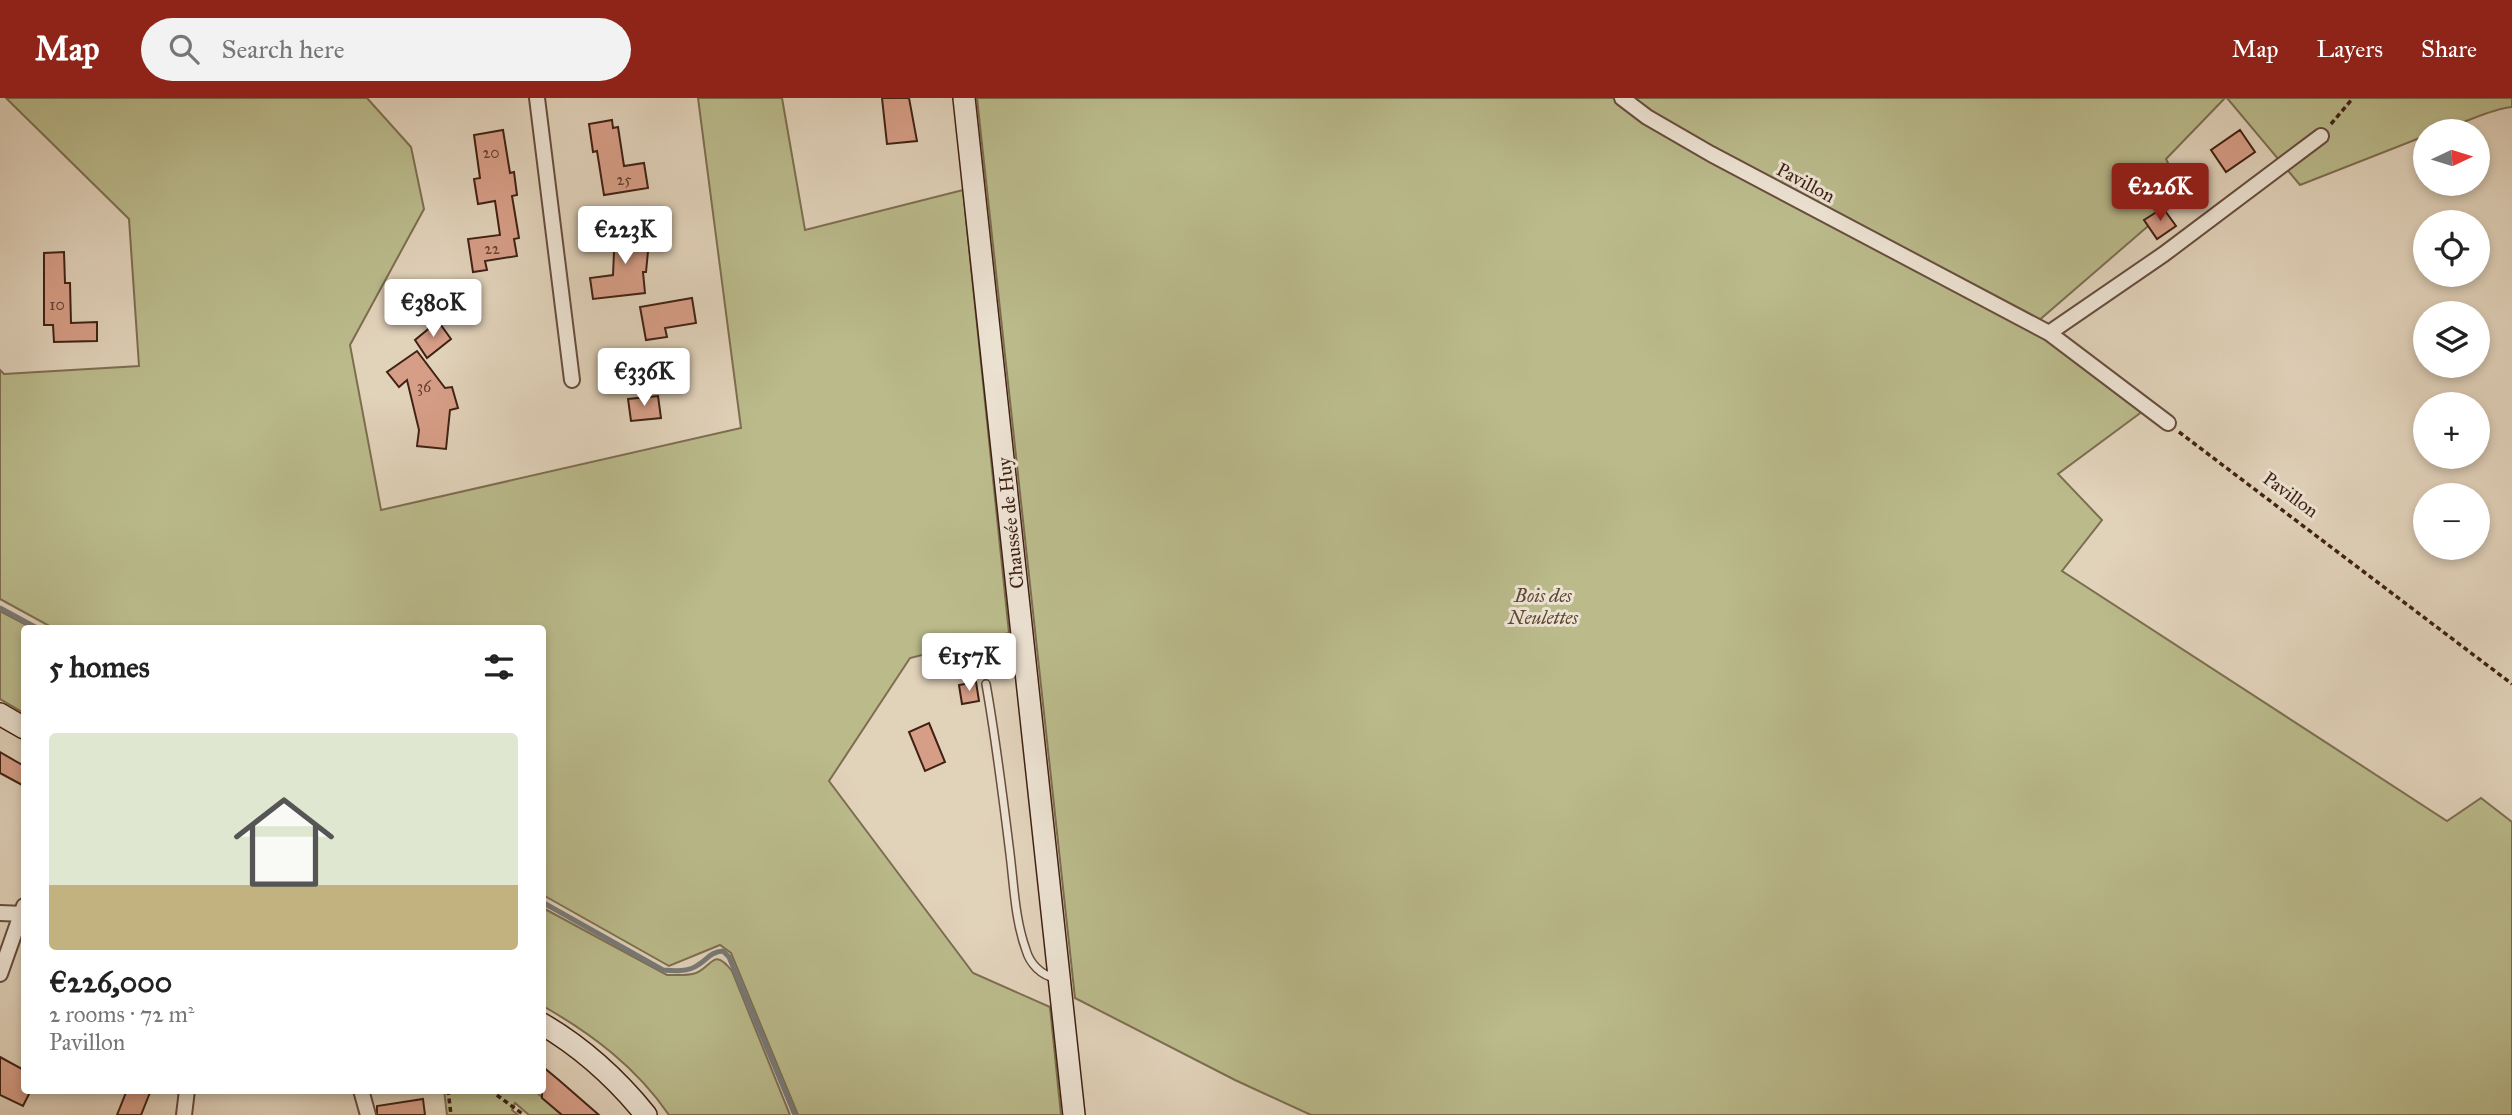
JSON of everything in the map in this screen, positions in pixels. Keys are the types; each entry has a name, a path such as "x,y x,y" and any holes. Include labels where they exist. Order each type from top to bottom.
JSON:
{"main road":[{"name":"Chaussée de Huy","path":"964,98 1074,1115"},
{"path":"0,714 21,726"},
{"path":"546,1026 594,1059 646,1115"}],"street":[{"path":"537,98 572,380"},
{"name":"Pavillon","path":"1622,98 1647,117 1712,153 2049,333 2168,423"},
{"path":"2049,333 2164,254 2321,136"},
{"path":"0,912 21,911"},
{"path":"0,974 21,916"},
{"path":"184,1115 187,1094"},
{"path":"363,1094 368,1115"}],"lane":[{"path":"986,684 998,752 1014,886 1026,951 1034,966 1046,976 1059,979"}],"path":[{"path":"2321,136 2353,98"},
{"name":"Pavillon","path":"2168,423 2252,490 2512,684"},
{"path":"448,1094 451,1115"},
{"path":"495,1094 524,1115"}],"green space":[{"path":"6,98 367,98 411,147 424,209 350,345 381,510 741,428 698,98 782,98 805,230 963,190 1009,633 910,658 829,781 973,973 1050,1007 1061,1115 798,1115 731,953 720,945 669,966 546,897 546,625 48,625 0,599 0,370 4,374 139,366 129,219"},
{"name":"Bois des Neulettes","path":"977,98 2225,98 2166,159 2184,195 2029,329 2051,341 2143,411 2058,474 2102,520 2062,571 2447,821 2481,798 2512,822 2512,1115 1311,1115 1235,1080 1075,998"},
{"path":"2227,98 2512,98 2512,107 2471,119 2413,119 2413,141 2300,185"},
{"path":"0,611 26,625 21,625 21,711 0,699"},
{"path":"546,910 667,975 696,973 717,959 726,964 732,971 790,1115 669,1115 628,1067 579,1028 546,1008"},
{"path":"444,1094 538,1094 562,1115 529,1115 515,1103 512,1110 518,1115 447,1115"}],"building":[{"path":"882,98 909,98 917,141 887,144"},
{"path":"612,120 613,128 618,127 624,166 644,163 648,188 604,195 597,151 593,152 589,124"},
{"path":"503,130 510,173 514,172 517,195 512,196 519,238 514,239 517,256 485,261 487,270 473,272 468,239 500,235 495,201 478,204 474,179 480,178 474,135"},
{"path":"2240,130 2255,152 2226,172 2211,150"},
{"path":"2163,208 2176,226 2157,239 2144,220"},
{"path":"615,230 650,231 646,272 643,272 645,293 593,299 590,278 613,275"},
{"path":"64,252 65,283 70,283 71,323 97,322 97,341 54,342 53,325 44,325 44,253"},
{"path":"692,298 696,323 665,328 667,337 646,340 640,307"},
{"path":"438,321 451,339 427,358 415,340"},
{"path":"417,351 445,388 452,387 458,408 450,410 446,449 417,446 419,430 407,380 399,387 387,372"},
{"path":"658,396 661,418 631,421 628,399"},
{"path":"976,682 979,701 962,704 959,685"},
{"path":"929,723 945,762 925,771 909,732"},
{"path":"0,752 21,764 21,784 0,773"},
{"path":"0,1057 21,1068 21,1094 29,1094 23,1106 0,1095"},
{"path":"546,1069 599,1115 562,1115 542,1098 542,1094 546,1094"},
{"path":"125,1094 149,1094 141,1115 117,1115"},
{"path":"423,1099 425,1115 377,1115 377,1106"}],"waterway":[{"path":"0,608 31,625"},
{"path":"546,904 663,970 690,969 712,954 723,951 729,957 795,1115"}]}
